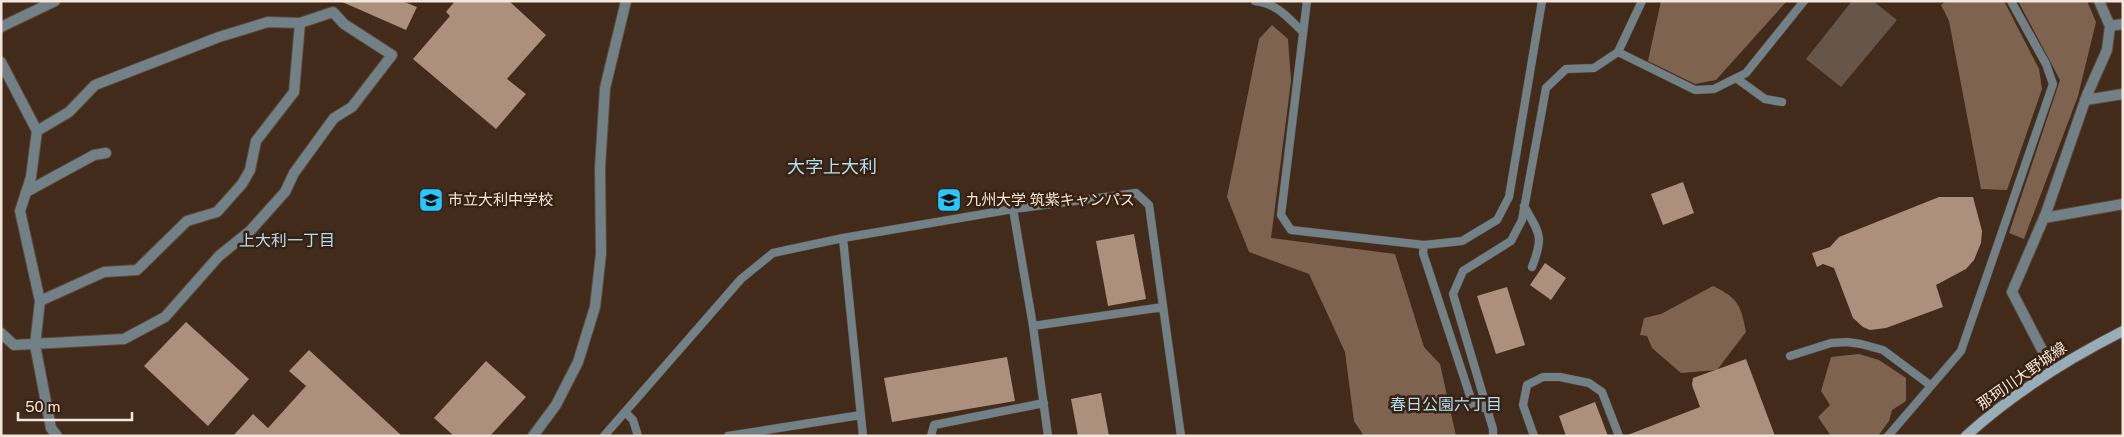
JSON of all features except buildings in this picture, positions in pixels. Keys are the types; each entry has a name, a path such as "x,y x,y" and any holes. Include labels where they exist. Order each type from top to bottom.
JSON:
{"main road":[{"name":"那珂川大野城線","path":"1966,436 1995,409 2052,369 2123,331"}],"street":[{"path":"533,436 556,405 578,362 595,307 601,254 600,168 605,88 626,1"},
{"path":"2052,369 2012,292 2044,218 2085,100 2107,50 2110,26 2099,1"},
{"path":"1,27 52,2"},
{"path":"1,333 14,345 124,339 165,317 219,256 250,231 284,192 294,173 334,118 352,107 392,55 344,24 332,12 300,23 268,22 219,37 94,86 69,112 37,131"},
{"path":"40,301 104,272 137,270 187,221 216,212 242,184 250,170 256,141 294,92 300,23"},
{"path":"2110,26 2123,24"},
{"path":"1,62 37,131 31,177 20,212 40,301 36,345 51,428 56,436"},
{"path":"2085,100 2123,94"},
{"path":"26,192 94,155 106,153"},
{"path":"2044,218 2123,204"}],"lane":[{"path":"1255,1 1268,3 1279,10 1303,32"},
{"path":"1306,1 1281,215 1284,222 1291,230 1424,245 1462,241 1497,220 1509,197 1542,1"},
{"path":"1494,436 1453,294 1462,271 1511,241 1522,220 1546,88 1566,69 1594,68 1618,52 1642,1"},
{"path":"1618,52 1695,90 1714,89 1746,73 1804,1"},
{"path":"1888,436 1961,351 2053,84 2046,64 2011,1"},
{"path":"1736,78 1765,99 1782,102"},
{"path":"604,436 741,279 773,253 843,238 1013,209 1136,193 1149,205 1181,436"},
{"path":"1524,206 1537,228 1541,245 1532,267"},
{"path":"1013,209 1044,403 1048,435 1044,436"},
{"path":"843,238 864,436"},
{"path":"1424,245 1423,253 1473,405 1487,409"},
{"path":"1032,326 1163,307"},
{"path":"1790,356 1831,343 1847,342 1861,344 1883,350 1930,385"},
{"path":"1534,436 1523,405 1527,385 1543,377 1560,377 1589,384 1602,392 1619,436"},
{"path":"931,436 934,426 1044,403"},
{"path":"625,412 633,420 638,436"},
{"path":"728,436 862,415"}],"shaded area":[{"path":"1661,1 1787,1 1716,80 1695,84 1648,61"},
{"path":"1852,1 1873,1 1897,20 1841,87 1806,59"},
{"path":"1946,1 2004,1 2039,69 2042,89 2007,190 1981,189 1949,21 1941,5"},
{"path":"2018,1 2087,1 2096,22 2078,96 2024,239 2009,233 2060,80"},
{"path":"1272,25 1288,39 1291,81 1271,238 1395,254 1424,347 1440,364 1456,436 1364,436 1354,421 1345,352 1309,274 1249,252 1227,197 1259,39"},
{"path":"1713,286 1728,294 1737,303 1746,332 1717,370 1681,373 1652,348 1647,336 1640,335 1644,318 1661,314"},
{"path":"1859,354 1879,360 1906,378 1906,401 1892,410 1889,421 1878,436 1831,436 1818,417 1830,405 1821,391 1831,357"}],"place":[{"name":"市立大利中学校","path":"431,200"},
{"name":"九州大学 筑紫キャンパス","path":"949,200"}],"district":[{"name":"大字上大利","path":"832,167"},
{"name":"上大利一丁目","path":"287,240"},
{"name":"春日公園六丁目","path":"1446,404"}]}
